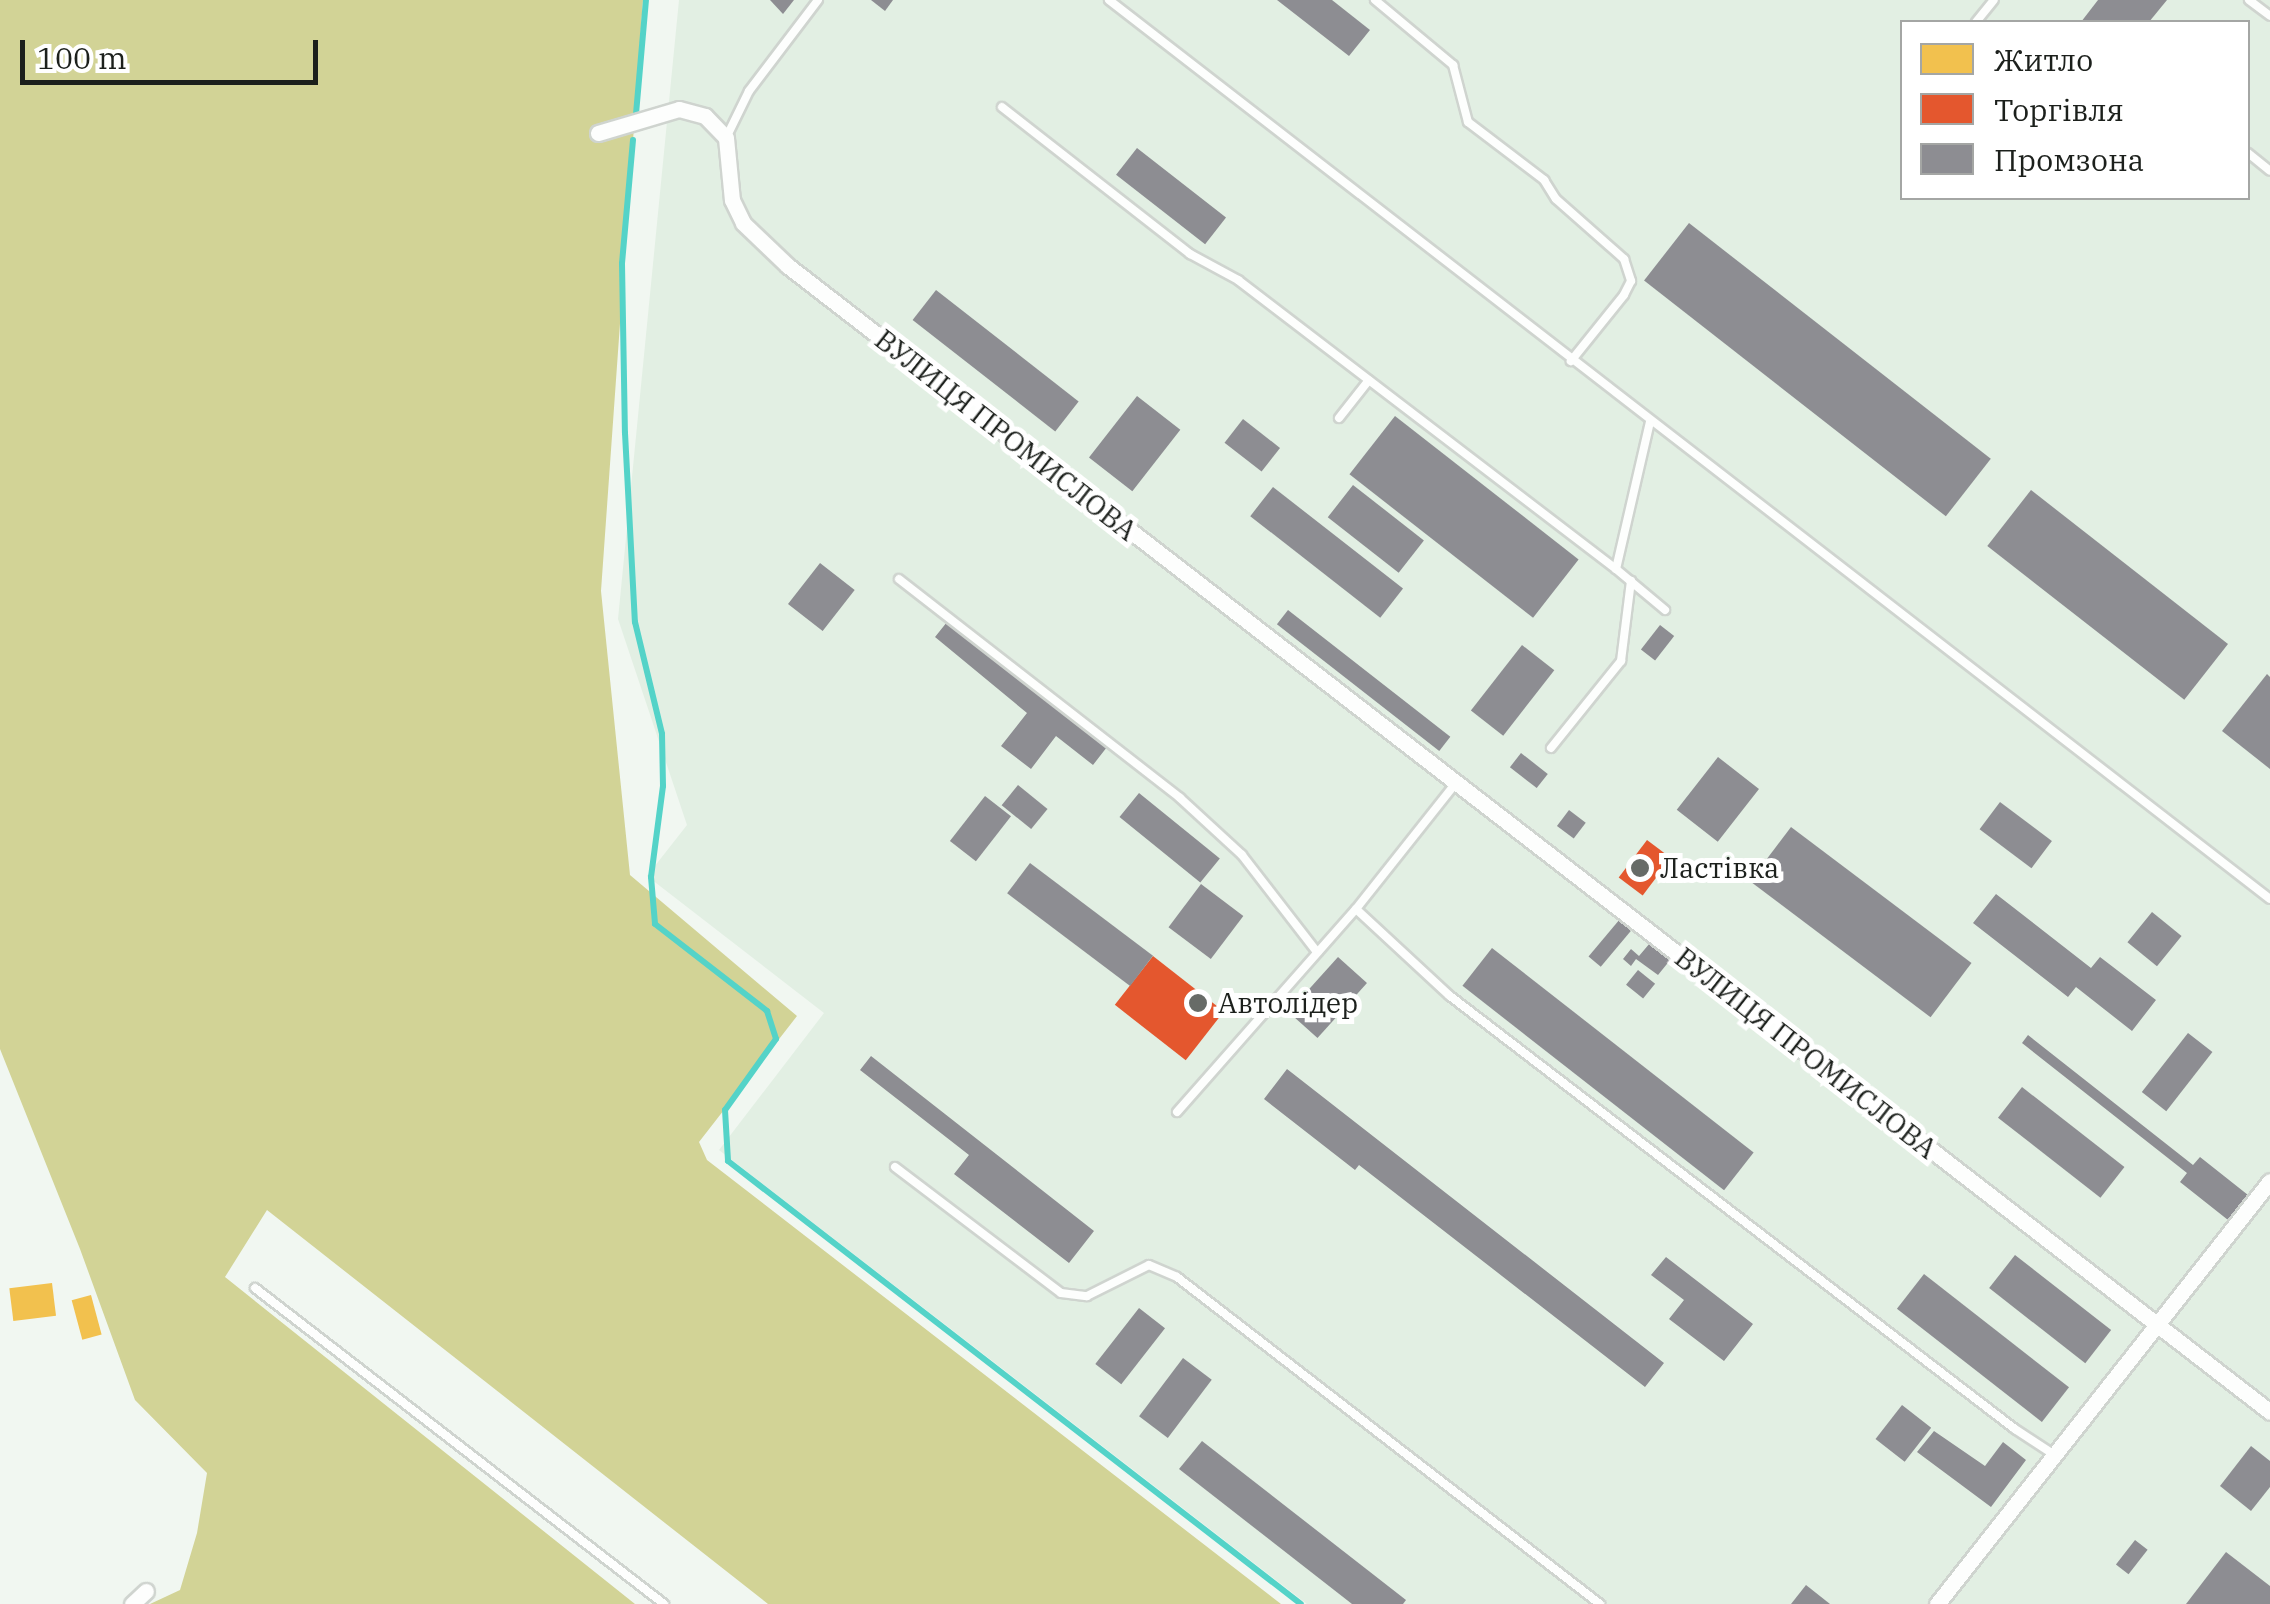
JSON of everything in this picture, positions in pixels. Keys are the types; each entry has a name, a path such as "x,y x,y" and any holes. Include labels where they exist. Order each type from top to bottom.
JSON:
{"street":[{"path":"598,133 679,109 706,116 726,138"},
{"name":"ВУЛИЦЯ ПРОМИСЛОВА","path":"726,138 732,200 743,223 777,257 2270,1412"},
{"path":"1937,1604 2270,1181"},
{"path":"132,1604 146,1591"}],"lane":[{"path":"726,138 748,91 818,0"},
{"path":"1108,0 2270,899"},
{"path":"1375,0 1453,66 1468,122 1544,180 1556,199 1624,259 1630,280 1624,296 1571,361"},
{"path":"1978,20 1994,0"},
{"path":"2250,0 2270,16"},
{"path":"1002,107 1190,254 1238,280 1370,380 1665,610"},
{"path":"2250,155 2270,171"},
{"path":"1339,418 1370,380"},
{"path":"1616,569 1650,422"},
{"path":"899,579 1180,798 1242,855 1318,952"},
{"path":"1551,748 1621,661 1631,582"},
{"path":"1177,1112 1356,909 1456,782"},
{"path":"1356,909 1450,996 2015,1429 2053,1454"},
{"path":"895,1167 1061,1292 1087,1296 1149,1265 1177,1277 1600,1604"},
{"path":"255,1288 664,1604"}],"shaded area":[{"path":"679,0 2270,0 2270,1604 1307,1604 719,1150 824,1013 647,876 687,825 618,619"}],"green space":[{"path":"0,0 643,0 601,591 630,875 797,1016 699,1142 707,1160 1281,1604 768,1604 267,1210 225,1277 635,1604 150,1604 180,1590 197,1533 207,1473 135,1400 0,1049"}],"building: Житло":[{"path":"52,1283 56,1316 13,1321 9,1288"},
{"path":"91,1295 102,1335 82,1340 72,1300"}],"building: Торгівля":[{"path":"1647,840 1671,858 1643,896 1619,878"},
{"path":"1153,956 1224,1011 1186,1060 1115,1005"}],"building: Промзона":[{"path":"770,0 794,0 783,14"},
{"path":"871,0 893,0 885,11"},
{"path":"1277,0 1332,0 1370,30 1349,56"},
{"path":"2098,0 2167,0 2151,20 2083,20"},
{"path":"1137,148 1226,218 1205,244 1116,175"},
{"path":"1689,223 1991,459 1946,516 1644,281"},
{"path":"936,290 1079,401 1055,431 913,320"},
{"path":"1137,396 1180,430 1132,491 1089,457"},
{"path":"1395,416 1579,559 1533,618 1349,474"},
{"path":"1243,419 1280,448 1262,472 1225,443"},
{"path":"1353,485 1424,540 1399,573 1328,517"},
{"path":"1273,487 1403,589 1380,618 1250,516"},
{"path":"2031,490 2228,644 2184,700 1987,546"},
{"path":"820,563 855,590 823,631 788,604"},
{"path":"1288,610 1450,737 1439,751 1277,624"},
{"path":"947,622 1107,747 1093,765 1056,736 1031,769 1001,746 1027,713 935,637"},
{"path":"1660,625 1674,636 1655,661 1641,649"},
{"path":"1522,645 1554,670 1503,736 1471,710"},
{"path":"2267,674 2270,677 2270,769 2222,731"},
{"path":"1521,753 1548,774 1537,788 1510,767"},
{"path":"1718,757 1759,789 1718,842 1677,810"},
{"path":"1018,785 1048,809 1031,829 1002,805"},
{"path":"1139,793 1220,858 1200,883 1119,817"},
{"path":"985,796 1011,816 976,861 950,841"},
{"path":"2000,802 2052,841 2031,868 1980,829"},
{"path":"1569,810 1586,823 1574,839 1557,826"},
{"path":"1791,827 1971,963 1931,1017 1750,881"},
{"path":"1030,863 1153,956 1130,986 1007,893"},
{"path":"1201,884 1243,916 1211,959 1169,927"},
{"path":"1996,894 2091,968 2100,957 2156,1000 2132,1031 2076,987 2068,997 1973,923"},
{"path":"2152,912 2182,936 2157,966 2127,942"},
{"path":"1620,919 1632,929 1601,967 1589,957"},
{"path":"1650,943 1671,959 1658,975 1636,959 1631,966 1623,959 1631,949 1639,956"},
{"path":"1492,948 1754,1152 1724,1190 1462,986"},
{"path":"1338,957 1367,983 1317,1038 1288,1012"},
{"path":"1638,970 1655,984 1643,999 1626,985"},
{"path":"2188,1033 2212,1052 2166,1111 2142,1092"},
{"path":"2028,1035 2193,1165 2200,1157 2248,1195 2228,1220 2180,1182 2187,1173 2022,1043"},
{"path":"871,1056 1094,1231 1069,1263 954,1174 969,1155 860,1070"},
{"path":"1287,1069 1664,1363 1645,1387 1359,1165 1355,1170 1264,1099"},
{"path":"2022,1087 2124,1167 2100,1198 1998,1118"},
{"path":"2015,1255 2111,1330 2085,1363 1989,1288"},
{"path":"1666,1257 1753,1324 1724,1361 1669,1319 1684,1300 1651,1275"},
{"path":"1924,1274 2069,1387 2042,1422 1897,1309"},
{"path":"1139,1308 1165,1328 1121,1384 1095,1364"},
{"path":"1183,1358 1212,1380 1168,1438 1139,1416"},
{"path":"1902,1405 1931,1428 1905,1462 1876,1439"},
{"path":"1934,1431 1985,1466 2003,1442 2026,1460 1991,1507 1917,1452"},
{"path":"1202,1441 1406,1600 1403,1604 1352,1604 1179,1469"},
{"path":"2251,1446 2270,1461 2270,1487 2251,1511 2220,1486"},
{"path":"2135,1540 2148,1550 2129,1574 2116,1564"},
{"path":"2226,1552 2270,1586 2270,1604 2186,1604"},
{"path":"1806,1585 1830,1604 1791,1604"}],"waterway":[{"path":"636,114 646,0"},
{"path":"633,140 622,264 625,433 635,622 662,734 663,786 651,877 655,924 767,1011 776,1039 725,1110 728,1161 1301,1604"}],"place":[{"name":"Ластівка","path":"1640,868"},
{"name":"Автолідер","path":"1198,1003"}]}
